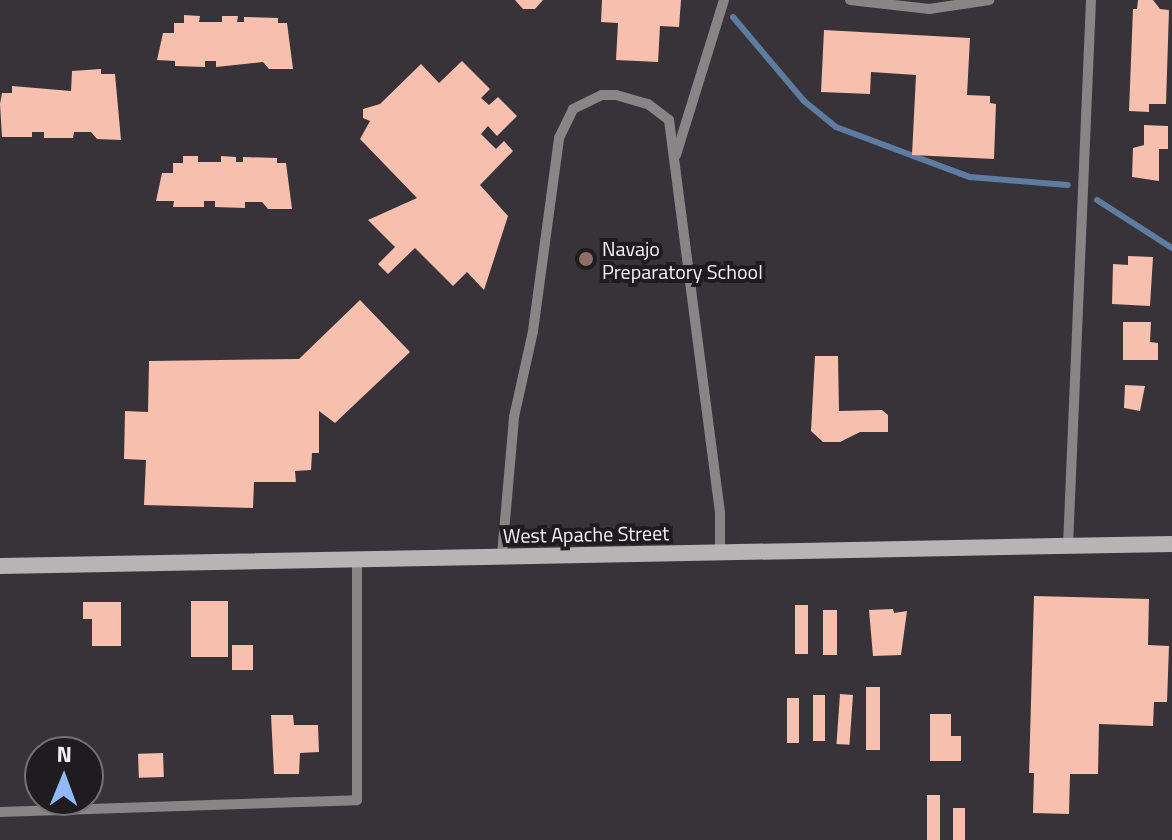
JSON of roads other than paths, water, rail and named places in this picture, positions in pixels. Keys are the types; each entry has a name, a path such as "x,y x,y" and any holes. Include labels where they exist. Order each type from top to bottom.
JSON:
{"main road":[{"name":"West Apache Street","path":"0,566 1172,544"}],"lane":[{"path":"675,159 724,0"},
{"path":"850,0 929,9 989,0"},
{"path":"1068,546 1091,0"},
{"path":"502,555 514,417 533,331 564,120 602,95 629,96 669,120 720,513 720,552"},
{"path":"0,812 357,800 357,558"}],"waterway":[{"path":"733,17 804,101 836,127 970,177 1068,185"},
{"path":"1097,200 1172,248"}],"place":[{"name":"Navajo Preparatory School","path":"586,259"}]}
